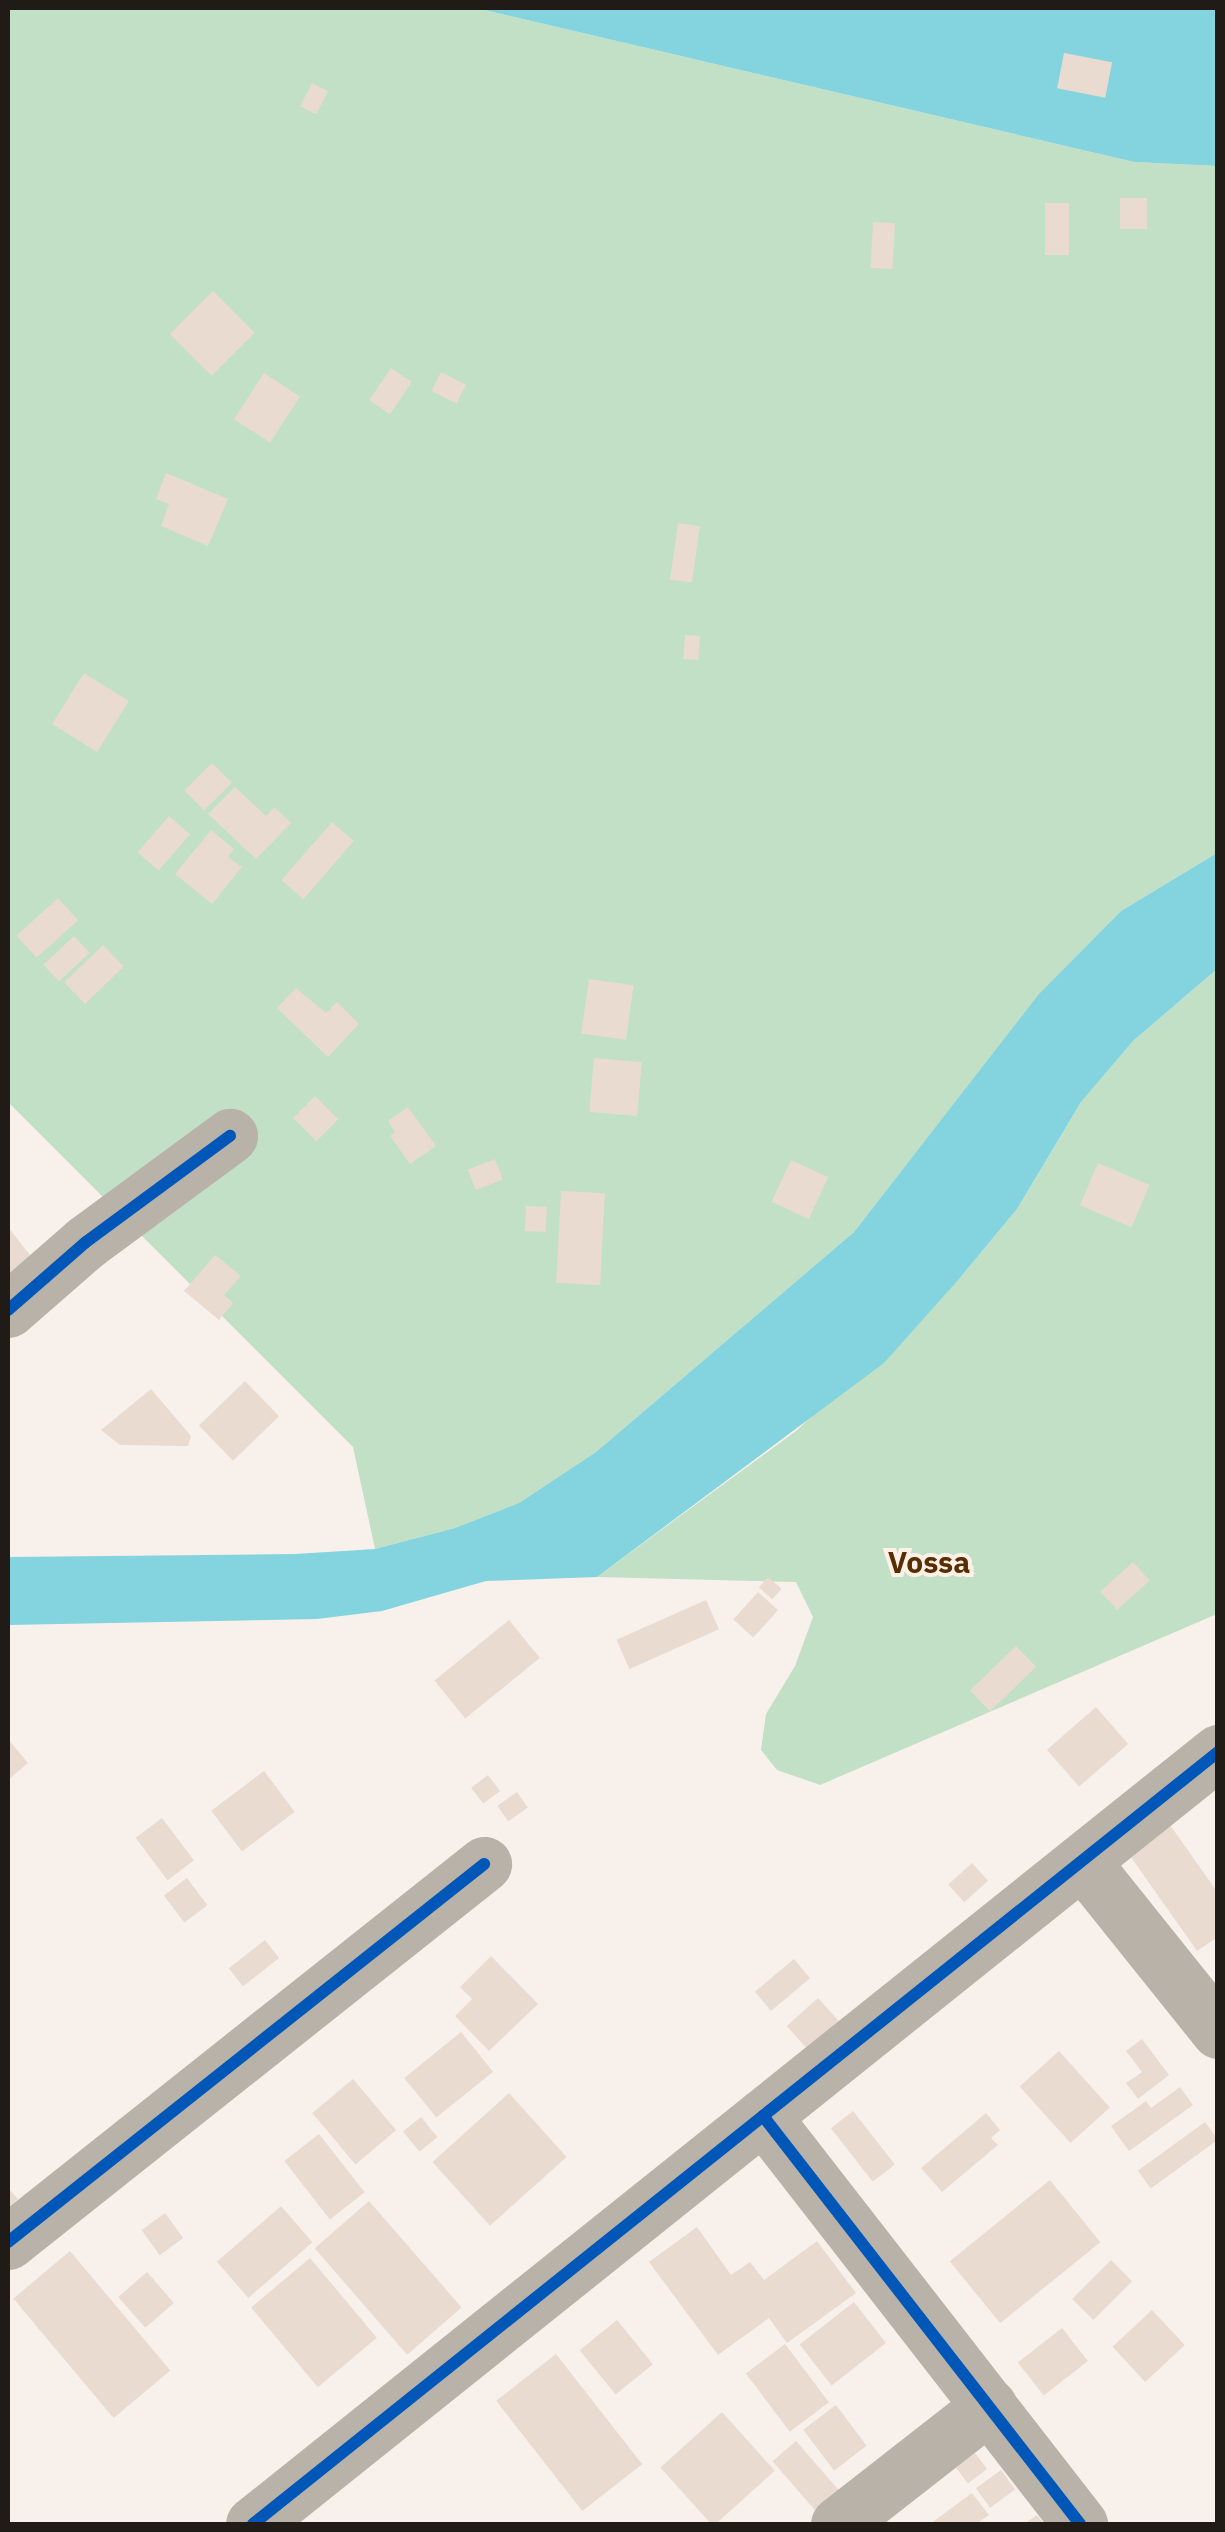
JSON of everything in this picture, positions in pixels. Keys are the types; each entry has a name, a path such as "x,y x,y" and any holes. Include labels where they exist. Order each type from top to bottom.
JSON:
{"street":[{"path":"8,1310 86,1242 230,1136"},
{"path":"253,2524 1218,1752"},
{"path":"1082,1861 1218,2031"},
{"path":"8,2242 484,1864"},
{"path":"763,2116 1080,2524"},
{"path":"838,2524 989,2406"}],"green space":[{"path":"8,8 476,8 1134,162 1217,166 1217,853 1121,911 1040,994 854,1232 596,1452 519,1503 455,1528 375,1549 353,1447 8,1102"},
{"path":"1217,969 1217,1614 820,1785 777,1770 761,1750 766,1714 795,1666 813,1617 796,1582 597,1577 796,1431 959,1279 1017,1209 1081,1102 1133,1041"}],"water":[{"path":"476,8 1217,8 1217,166 1134,162"},
{"path":"1217,853 1217,969 1133,1041 1081,1102 1017,1209 959,1279 884,1363 597,1577 486,1581 382,1611 317,1619 8,1625 8,1557 295,1554 375,1549 455,1528 519,1503 596,1452 854,1232 1039,994 1121,911"}],"building":[{"path":"1064,53 1112,62 1105,98 1057,88"},
{"path":"312,83 328,91 316,114 300,106"},
{"path":"1120,198 1147,198 1147,229 1120,229"},
{"path":"1045,203 1069,203 1069,255 1045,255"},
{"path":"873,222 895,223 893,269 871,268"},
{"path":"213,291 255,333 212,376 170,334"},
{"path":"391,368 412,382 390,414 369,400"},
{"path":"441,372 466,385 456,403 431,391"},
{"path":"264,373 300,396 270,443 234,419"},
{"path":"166,473 228,499 208,546 161,526 169,504 156,499"},
{"path":"678,523 700,526 692,583 670,579"},
{"path":"685,635 700,636 698,660 683,659"},
{"path":"84,673 129,701 97,752 52,724"},
{"path":"212,763 232,783 204,810 184,791"},
{"path":"235,787 266,816 274,807 291,823 256,859 208,814"},
{"path":"169,816 190,834 159,871 138,852"},
{"path":"332,822 354,841 303,899 281,880"},
{"path":"211,830 234,849 228,857 242,867 212,904 175,874"},
{"path":"58,898 78,920 36,958 16,935"},
{"path":"74,936 90,953 59,981 43,965"},
{"path":"103,945 124,967 85,1004 64,983"},
{"path":"589,979 634,985 626,1040 581,1033"},
{"path":"296,988 326,1013 337,1002 359,1024 328,1057 277,1008"},
{"path":"594,1058 642,1062 637,1116 589,1112"},
{"path":"315,1096 338,1119 316,1141 293,1118"},
{"path":"408,1107 436,1146 410,1164 390,1136 395,1132 388,1121"},
{"path":"495,1159 503,1180 476,1190 468,1169"},
{"path":"791,1160 828,1177 809,1219 772,1202"},
{"path":"1098,1163 1150,1185 1132,1227 1080,1205"},
{"path":"561,1191 605,1193 600,1285 556,1283"},
{"path":"526,1206 547,1207 546,1232 525,1231"},
{"path":"8,1227 37,1264 8,1287"},
{"path":"215,1255 241,1276 224,1295 233,1303 219,1320 184,1291"},
{"path":"245,1381 279,1416 233,1461 199,1425"},
{"path":"151,1389 191,1436 188,1446 120,1445 101,1430"},
{"path":"1133,1562 1150,1581 1117,1610 1100,1591"},
{"path":"768,1577 782,1589 772,1599 759,1588"},
{"path":"758,1592 778,1610 753,1638 733,1619"},
{"path":"706,1600 719,1629 629,1669 616,1640"},
{"path":"509,1620 540,1658 465,1718 434,1680"},
{"path":"1016,1646 1036,1667 990,1711 970,1690"},
{"path":"1096,1707 1128,1744 1079,1787 1047,1750"},
{"path":"8,1739 28,1763 8,1780"},
{"path":"264,1771 295,1812 242,1851 211,1811"},
{"path":"488,1775 500,1791 483,1804 471,1788"},
{"path":"517,1792 528,1808 508,1821 497,1806"},
{"path":"162,1818 194,1860 168,1880 136,1838"},
{"path":"1168,1822 1218,1893 1218,1937 1197,1951 1126,1850"},
{"path":"972,1863 988,1881 964,1902 948,1884"},
{"path":"187,1878 207,1905 184,1923 164,1895"},
{"path":"265,1940 279,1958 243,1986 229,1968"},
{"path":"491,1956 538,2004 489,2051 455,2016 472,1999 460,1987"},
{"path":"794,1959 810,1978 771,2011 755,1992"},
{"path":"818,1998 839,2021 808,2049 787,2026"},
{"path":"461,2032 493,2072 436,2118 404,2078"},
{"path":"1142,2039 1169,2075 1138,2099 1126,2083 1142,2072 1126,2051"},
{"path":"1059,2051 1110,2107 1070,2143 1020,2086"},
{"path":"353,2079 396,2130 355,2164 312,2113"},
{"path":"1180,2087 1193,2105 1129,2151 1111,2126 1146,2101 1151,2108"},
{"path":"509,2093 567,2157 490,2226 432,2162"},
{"path":"853,2111 895,2165 873,2182 831,2128"},
{"path":"986,2113 1000,2130 991,2138 998,2145 942,2192 921,2168"},
{"path":"421,2117 437,2137 419,2152 403,2131"},
{"path":"1205,2122 1218,2140 1151,2189 1138,2171"},
{"path":"319,2134 365,2192 330,2219 284,2161"},
{"path":"1050,2180 1100,2242 1000,2323 950,2261"},
{"path":"8,2188 18,2199 8,2208"},
{"path":"369,2201 462,2307 407,2355 315,2248"},
{"path":"281,2206 312,2242 248,2298 217,2262"},
{"path":"165,2213 183,2238 160,2255 142,2230"},
{"path":"697,2227 731,2275 750,2262 764,2280 817,2241 856,2293 787,2343 769,2318 718,2355 649,2262"},
{"path":"70,2251 170,2371 114,2418 13,2299"},
{"path":"310,2258 377,2338 318,2387 251,2307"},
{"path":"1111,2260 1132,2281 1093,2320 1072,2299"},
{"path":"147,2272 174,2303 145,2328 118,2297"},
{"path":"854,2302 886,2343 832,2385 800,2344"},
{"path":"1152,2310 1185,2345 1145,2382 1113,2347"},
{"path":"617,2320 653,2364 616,2395 580,2350"},
{"path":"1062,2328 1088,2361 1044,2396 1018,2362"},
{"path":"785,2344 829,2402 790,2432 746,2373"},
{"path":"556,2354 642,2464 582,2511 496,2401"},
{"path":"836,2405 867,2446 834,2470 803,2430"},
{"path":"722,2412 775,2471 711,2524 660,2468"},
{"path":"796,2441 839,2490 815,2510 773,2461"},
{"path":"975,2453 987,2469 968,2483 956,2467"},
{"path":"1001,2470 1015,2489 990,2508 976,2488"},
{"path":"972,2493 989,2515 976,2524 930,2524"},
{"path":"1037,2515 1044,2524 1024,2524"}],"cycle path":[{"path":"8,1310 86,1242 230,1136"},
{"path":"253,2524 1218,1752"},
{"path":"8,2242 484,1864"},
{"path":"763,2116 1080,2524"}],"district":[{"name":"Vossa","path":"929,1562"}]}
